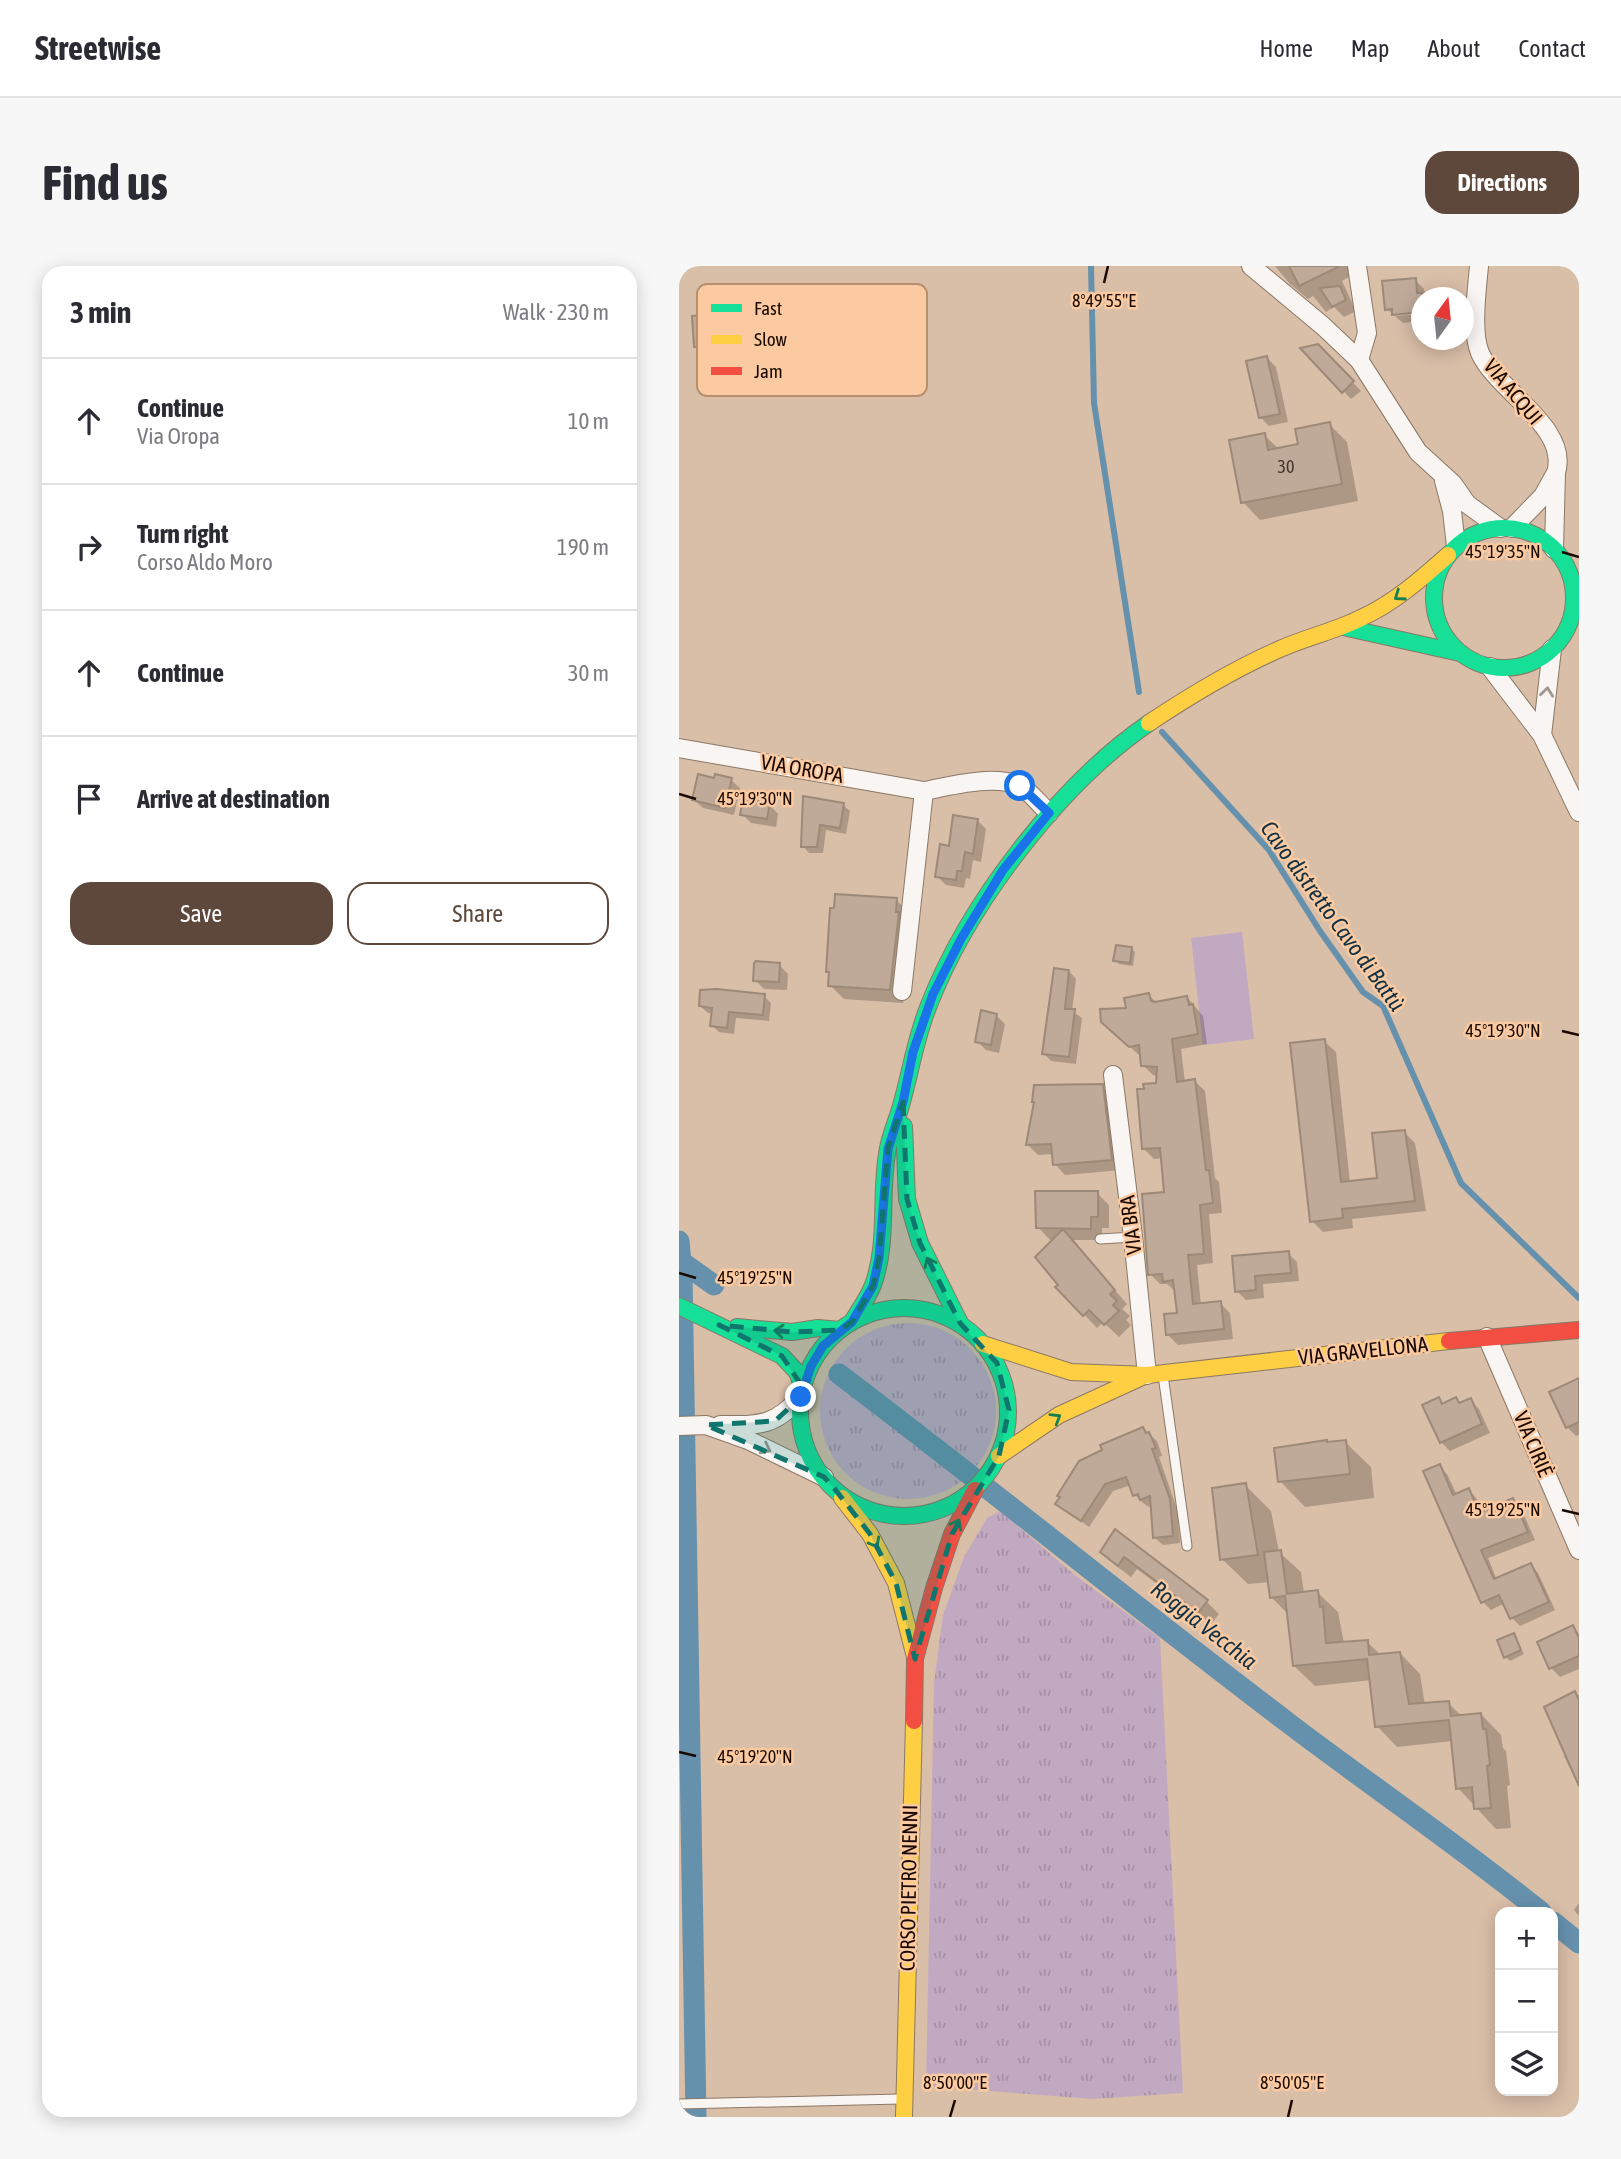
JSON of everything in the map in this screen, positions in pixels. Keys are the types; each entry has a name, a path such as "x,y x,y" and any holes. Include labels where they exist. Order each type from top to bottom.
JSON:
{"main road":[{"path":"718,1324 792,1332 846,1326 878,1311 906,1308 934,1312 960,1324 983,1344 997,1363 1006,1386 1009,1410 1006,1434 999,1456 976,1487 954,1503 930,1512 905,1516 867,1508 855,1503 829,1483 812,1459 800,1418 802,1392 811,1366 823,1346 846,1326 873,1286 879,1258 888,1149 903,1102 913,1052 933,994 961,939 1003,870 1049,813 1092,767 1174,705 1272,653 1343,627 1395,600 1476,533 1506,528 1534,535 1557,553 1579,564"},
{"path":"1452,551 1437,574 1433,596 1436,617 1445,637 1460,653 1474,662 1490,667 1523,665 1539,659 1579,629"},
{"path":"1556,645 1570,621 1574,599 1571,577 1557,553"},
{"path":"1343,627 1460,653"},
{"path":"903,1102 907,1199 920,1244 960,1324"},
{"path":"679,1306 782,1356 797,1371 802,1392"},
{"name":"VIA GRAVELLONA","path":"983,1344 1071,1372 1155,1374 1579,1329"},
{"name":"VIA GRAVELLONA","path":"999,1456 1059,1415 1155,1374"},
{"name":"CORSO PIETRO NENNI","path":"829,1483 870,1534 897,1583 915,1660"},
{"name":"CORSO PIETRO NENNI","path":"904,2117 915,1660 952,1534 976,1487"}],"street":[{"path":"1251,266 1324,326 1359,360 1417,452 1442,474 1467,504 1506,528 1543,496 1556,473"},
{"path":"1357,266 1367,333 1359,360"},
{"name":"VIA ACQUI","path":"1479,266 1477,332 1480,352 1506,389 1536,416 1556,451 1559,463 1556,473 1557,553"},
{"path":"1442,474 1450,502 1452,551"},
{"path":"1542,735 1556,645"},
{"path":"1490,667 1542,735 1579,812"},
{"name":"VIA OROPA","path":"679,748 924,791 959,784 1000,781 1020,786 1049,813"},
{"path":"902,991 924,791"},
{"name":"VIA BRA","path":"1113,1075 1133,1237 1155,1374"},
{"name":"VIA CIRIÈ","path":"1487,1337 1579,1550"},
{"path":"679,1426 750,1426 775,1421 802,1392"},
{"path":"705,1426 748,1440 829,1483"}],"lane":[{"path":"1100,1239 1133,1237"},
{"path":"1155,1374 1187,1546"},
{"path":"679,2104 904,2099"}],"highlighted area":[{"path":"903,1102 907,1199 920,1243 960,1323 997,1363 1009,1410 999,1456 952,1534 915,1659 896,1583 870,1534 834,1488 824,1477 706,1425 775,1421 801,1397 803,1388 782,1356 719,1325 792,1332 840,1330 852,1322 873,1286 879,1258 888,1148"}],"green space":[{"path":"1242,932 1254,1039 1203,1045 1191,938"},
{"path":"908,1323 942,1330 970,1349 989,1377 996,1411 989,1445 970,1473 942,1492 908,1499 874,1492 846,1473 827,1445 820,1411 827,1377 846,1349 874,1330"},
{"path":"1000,1511 1076,1576 1160,1638 1183,2093 1092,2099 926,2086 934,1683 943,1615 964,1557 987,1518"}],"building":[{"path":"1289,266 1340,266 1299,286"},
{"path":"1416,278 1417,287 1411,287 1411,313 1392,315 1392,309 1385,310 1382,281"},
{"path":"1340,286 1346,300 1332,307 1320,288"},
{"path":"692,316 697,316 697,347 694,347"},
{"path":"1318,344 1354,381 1342,393 1300,348"},
{"path":"1267,356 1280,414 1259,418 1246,361"},
{"path":"1330,422 1342,484 1241,503 1229,440 1265,433 1268,450 1298,444 1295,429"},
{"path":"698,774 714,778 715,774 732,778 725,808 692,800"},
{"path":"803,796 844,803 840,828 820,825 817,847 801,847"},
{"path":"743,799 770,803 767,819 740,815"},
{"path":"953,815 978,819 973,854 965,852 962,871 957,871 956,880 935,877 940,844 949,846"},
{"path":"835,894 897,898 896,912 899,912 890,990 828,986 829,972 826,972 830,908 834,908"},
{"path":"1116,945 1132,947 1130,963 1113,961"},
{"path":"756,961 780,963 779,982 753,981"},
{"path":"1054,968 1069,970 1065,1009 1075,1009 1069,1057 1042,1054"},
{"path":"700,990 765,994 763,1015 729,1012 727,1028 710,1026 712,1008 699,1006"},
{"path":"1149,993 1151,1001 1155,1002 1187,996 1189,1005 1193,1004 1198,1034 1172,1039 1177,1082 1195,1079 1206,1170 1209,1170 1213,1203 1200,1205 1204,1254 1188,1255 1193,1304 1221,1301 1224,1329 1166,1335 1164,1314 1177,1313 1173,1280 1163,1282 1162,1274 1148,1275 1142,1194 1164,1192 1160,1148 1142,1149 1137,1089 1144,1089 1143,1084 1156,1083 1157,1067 1141,1066 1139,1045 1129,1047 1101,1022 1100,1009 1126,1008 1124,998"},
{"path":"981,1010 997,1014 991,1045 975,1042"},
{"path":"1325,1039 1341,1182 1377,1178 1372,1133 1405,1130 1415,1201 1342,1209 1343,1218 1310,1222 1290,1043"},
{"path":"1103,1084 1112,1160 1053,1165 1051,1144 1026,1145 1034,1102 1034,1085"},
{"path":"1035,1191 1098,1191 1098,1217 1091,1217 1091,1229 1036,1228"},
{"path":"1063,1229 1115,1290 1110,1294 1117,1301 1113,1305 1119,1311 1104,1325 1089,1310 1083,1316 1055,1287 1058,1285 1035,1257"},
{"path":"1289,1251 1291,1273 1255,1276 1256,1290 1235,1292 1232,1256"},
{"path":"1579,1378 1579,1422 1566,1428 1549,1392"},
{"path":"1439,1397 1442,1404 1456,1397 1459,1403 1471,1398 1482,1424 1440,1443 1422,1405"},
{"path":"1143,1427 1146,1433 1149,1432 1156,1448 1152,1449 1170,1499 1173,1536 1153,1538 1150,1496 1140,1500 1138,1494 1133,1496 1126,1477 1105,1484 1081,1521 1055,1504 1060,1497 1057,1496 1079,1461 1102,1450 1100,1445"},
{"path":"1346,1440 1350,1474 1278,1482 1274,1448"},
{"path":"1440,1464 1453,1495 1469,1488 1479,1513 1513,1498 1528,1532 1481,1550 1494,1579 1531,1563 1549,1602 1510,1619 1499,1595 1481,1603 1423,1471"},
{"path":"1246,1483 1258,1555 1220,1560 1212,1488"},
{"path":"1115,1529 1208,1600 1198,1613 1124,1557 1118,1566 1100,1552"},
{"path":"1281,1550 1287,1594 1318,1590 1320,1607 1323,1606 1326,1643 1368,1640 1369,1655 1400,1652 1409,1704 1449,1701 1451,1716 1481,1713 1483,1729 1486,1729 1490,1765 1487,1766 1491,1808 1474,1809 1472,1787 1456,1789 1449,1720 1375,1727 1367,1659 1293,1666 1285,1596 1270,1598 1264,1552"},
{"path":"1573,1625 1579,1638 1579,1656 1549,1669 1537,1642"},
{"path":"1514,1633 1521,1650 1504,1658 1497,1640"},
{"path":"1575,1691 1579,1701 1579,1786 1544,1707"}],"waterway":[{"name":"Cavo distretto Cavo di Battù","path":"1091,266 1094,403 1139,692"},
{"name":"Cavo distretto Cavo di Battù","path":"1162,732 1269,850 1320,931 1363,992 1383,1006 1461,1183 1579,1298"},
{"path":"679,1241 682,1273 696,2117"},
{"name":"Roggia Vecchia","path":"679,1260 714,1285"},
{"name":"Roggia Vecchia","path":"839,1374 1234,1682 1535,1907"},
{"name":"Roggia Vecchia","path":"1558,1926 1579,1943"}],"traffic: fast":[{"path":"1504,528 1531,534 1553,549 1568,571 1574,598 1568,625 1553,647 1531,662 1504,668 1477,662 1455,647 1440,625 1434,598 1440,571 1455,549 1477,534 1504,528"},
{"path":"1343,627 1460,653"},
{"path":"852,1322 871,1290 878,1268 889,1142 921,1029 946,966 992,887 1020,849 1083,779 1116,748 1149,723"},
{"path":"904,1126 907,1199 920,1243 960,1323"},
{"path":"679,1306 782,1356 797,1372 803,1388"},
{"path":"904,1308 944,1316 977,1339 1000,1372 1008,1412 1000,1452 977,1485 944,1508 904,1516 864,1508 831,1485 808,1452 800,1412 808,1372 831,1339 864,1316 904,1308"},
{"path":"737,1327 792,1332 818,1328 840,1330"}],"traffic: slow":[{"path":"1149,723 1246,665 1373,612 1407,590 1448,555"},
{"path":"983,1344 1071,1372 1147,1375 1449,1341"},
{"path":"999,1456 1059,1415 1142,1377"},
{"path":"842,1498 870,1534 896,1583 915,1657"},
{"path":"904,2117 914,1721"}],"traffic: jam":[{"path":"1449,1341 1579,1330"},
{"path":"914,1721 915,1659 952,1534 975,1490"}],"route":[{"path":"801,1397 811,1366 823,1346 852,1322 873,1286 879,1258 888,1149 903,1102 913,1052 933,994 961,939 1003,870 1049,813 1020,786"}]}
